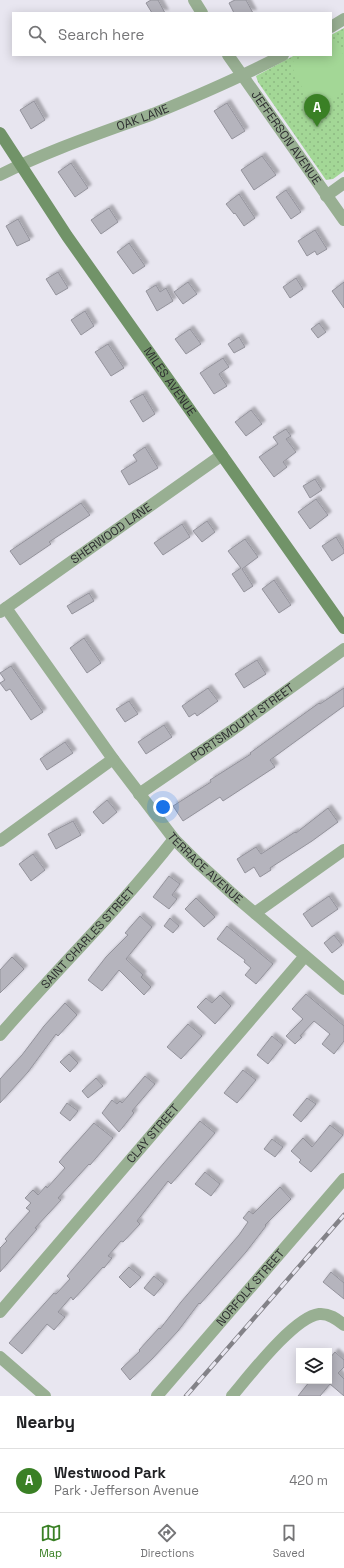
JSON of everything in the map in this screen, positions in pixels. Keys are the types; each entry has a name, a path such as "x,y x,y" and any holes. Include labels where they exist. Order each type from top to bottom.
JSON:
{"street":[{"path":"194,0 201,12"},
{"path":"332,27 344,19"},
{"name":"JEFFERSON AVENUE","path":"229,56 344,220"},
{"name":"OAK LANE","path":"0,175 20,165 155,113 242,75 281,56"},
{"name":"MILES AVENUE","path":"0,133 72,243 344,628"},
{"path":"326,196 344,183"},
{"name":"SHERWOOD LANE","path":"3,610 222,455"},
{"name":"TERRACE AVENUE","path":"3,610 174,839 196,861 344,989"},
{"name":"PORTSMOUTH STREET","path":"139,794 231,731 344,649"},
{"path":"0,841 113,759"},
{"name":"SAINT CHARLES STREET","path":"0,1035 95,931 156,862 174,839"},
{"path":"255,913 344,850"},
{"name":"CLAY STREET","path":"0,1312 305,956"},
{"name":"NORFOLK STREET","path":"157,1396 344,1179"},
{"path":"232,1396 288,1334 310,1316 320,1314 335,1317 344,1325"},
{"path":"0,1357 45,1396"}],"green space":[{"path":"344,28 344,171 333,179 326,180 258,82 256,76 293,56 332,56 332,34"},
{"path":"336,40 344,56 344,92 312,108 290,63 304,56 332,56 332,42"}],"building":[{"path":"151,0 158,0 164,12 151,12 146,3"},
{"path":"235,0 246,0 252,12 234,12 229,3"},
{"path":"34,101 45,120 31,129 20,110"},
{"path":"227,103 245,131 232,139 214,111"},
{"path":"262,156 276,175 254,190 241,170"},
{"path":"71,163 88,188 75,197 58,172"},
{"path":"286,190 301,212 291,219 276,197"},
{"path":"239,194 255,218 244,226 235,213 234,214 226,204"},
{"path":"109,208 118,222 101,234 91,220"},
{"path":"18,219 30,240 17,246 6,226"},
{"path":"315,230 327,249 317,255 315,251 307,256 298,241"},
{"path":"129,243 145,266 133,274 117,252"},
{"path":"58,272 68,288 56,295 46,279"},
{"path":"296,278 303,289 290,298 283,287"},
{"path":"188,282 197,294 183,304 174,292"},
{"path":"344,282 344,308 332,291"},
{"path":"156,285 160,292 166,288 173,301 157,311 146,291"},
{"path":"85,311 94,326 81,335 71,320"},
{"path":"319,323 326,332 318,338 311,329"},
{"path":"190,329 201,344 186,354 175,339"},
{"path":"239,337 245,347 234,353 228,344"},
{"path":"108,344 124,368 111,376 95,352"},
{"path":"223,358 229,367 219,374 227,386 214,394 200,373"},
{"path":"143,394 155,414 143,422 130,401"},
{"path":"251,410 262,424 246,436 235,422"},
{"path":"286,429 291,436 286,439 296,452 283,462 287,467 274,477 259,457 278,444 273,437"},
{"path":"145,447 158,468 129,485 121,471 137,461 133,455"},
{"path":"315,479 322,490 310,498 303,486"},
{"path":"316,499 328,515 310,529 298,512"},
{"path":"81,503 90,515 49,542 51,544 20,565 10,551"},
{"path":"207,521 215,532 202,542 193,531"},
{"path":"182,524 190,537 163,555 154,543"},
{"path":"336,537 344,550 344,553 332,561 322,546"},
{"path":"245,539 258,557 242,569 253,586 244,592 232,574 241,568 228,551"},
{"path":"274,580 291,605 279,613 262,589"},
{"path":"89,593 94,601 72,614 67,606"},
{"path":"84,638 101,663 87,673 70,648"},
{"path":"257,660 266,674 244,688 235,674"},
{"path":"11,666 43,712 31,720 10,689 6,691 0,683 5,680 0,673"},
{"path":"208,688 218,701 197,716 195,713 189,717 182,706"},
{"path":"344,688 344,706 270,760 275,767 223,801 220,797 183,821 173,806 251,754 250,753 319,703 320,704"},
{"path":"129,701 138,714 125,722 116,709"},
{"path":"164,725 172,737 146,754 138,742"},
{"path":"65,742 73,753 47,770 40,759"},
{"path":"107,800 117,812 103,824 93,812"},
{"path":"328,808 338,822 270,868 271,870 260,877 254,867 245,873 237,859 256,847 261,854 295,832 296,833"},
{"path":"73,821 81,835 56,849 48,834"},
{"path":"33,854 45,870 31,881 19,864"},
{"path":"169,876 180,884 172,895 177,899 169,909 153,897"},
{"path":"329,896 338,909 312,927 303,914"},
{"path":"196,898 215,917 204,927 185,909"},
{"path":"140,916 152,927 126,959 143,975 141,977 151,987 144,995 119,970 102,991 88,980 106,957 128,935 125,933"},
{"path":"170,918 179,926 173,933 164,926"},
{"path":"227,926 273,964 256,984 245,975 251,968 244,962 245,960 217,939"},
{"path":"334,935 342,945 332,953 324,943"},
{"path":"12,957 24,969 0,993 0,970"},
{"path":"306,994 344,1026 344,1041 334,1054 322,1044 330,1034 314,1021 300,1036 302,1037 295,1044 286,1036 303,1019 292,1009"},
{"path":"220,995 231,1006 215,1024 197,1007 206,998 212,1003"},
{"path":"65,1003 77,1015 58,1036 56,1034 28,1072 0,1103 0,1079"},
{"path":"188,1024 202,1036 181,1059 167,1047"},
{"path":"272,1036 283,1045 268,1064 257,1055"},
{"path":"69,1054 78,1063 70,1072 60,1062"},
{"path":"243,1070 256,1080 237,1103 224,1093"},
{"path":"145,1076 155,1084 132,1111 134,1113 119,1132 102,1113 112,1100 117,1104 120,1101 122,1103"},
{"path":"96,1078 103,1086 88,1098 82,1091"},
{"path":"307,1098 316,1104 301,1122 293,1115"},
{"path":"67,1103 78,1111 70,1121 60,1113"},
{"path":"200,1121 215,1133 171,1184 168,1181 137,1221 140,1224 123,1242 121,1241 108,1256 112,1258 104,1268 103,1267 73,1300 71,1297 58,1312 65,1317 54,1330 47,1324 22,1354 9,1343 54,1293 56,1294 70,1279 67,1276"},
{"path":"94,1123 113,1138 90,1165 89,1164 58,1198 61,1200 35,1228 37,1229 0,1272 0,1248 7,1241 5,1239 30,1211 26,1208 31,1203 25,1198 33,1190 38,1195 46,1186 47,1188 65,1168 59,1162"},
{"path":"330,1125 343,1135 311,1172 299,1162 301,1160 291,1151 303,1138 312,1147"},
{"path":"272,1139 283,1147 275,1157 264,1149"},
{"path":"205,1172 220,1184 211,1196 195,1184"},
{"path":"280,1187 291,1199 265,1225 266,1226 246,1252 200,1304 199,1303 178,1331 130,1380 121,1369 140,1351 139,1350 159,1328 160,1329 181,1302 239,1235 248,1222 243,1218 249,1211 253,1214"},
{"path":"129,1267 141,1277 130,1288 119,1277"},
{"path":"331,1272 344,1283 344,1299 323,1282"},
{"path":"154,1276 164,1284 154,1296 144,1288"},
{"path":"335,1352 344,1360 344,1367 338,1373 344,1379 344,1396 330,1384 332,1384 332,1356"},
{"path":"308,1384 330,1384 320,1396 298,1396"}],"railway":[{"path":"186,1396 344,1215"}],"place":[{"name":"Westwood Park","path":"317,127"}]}
